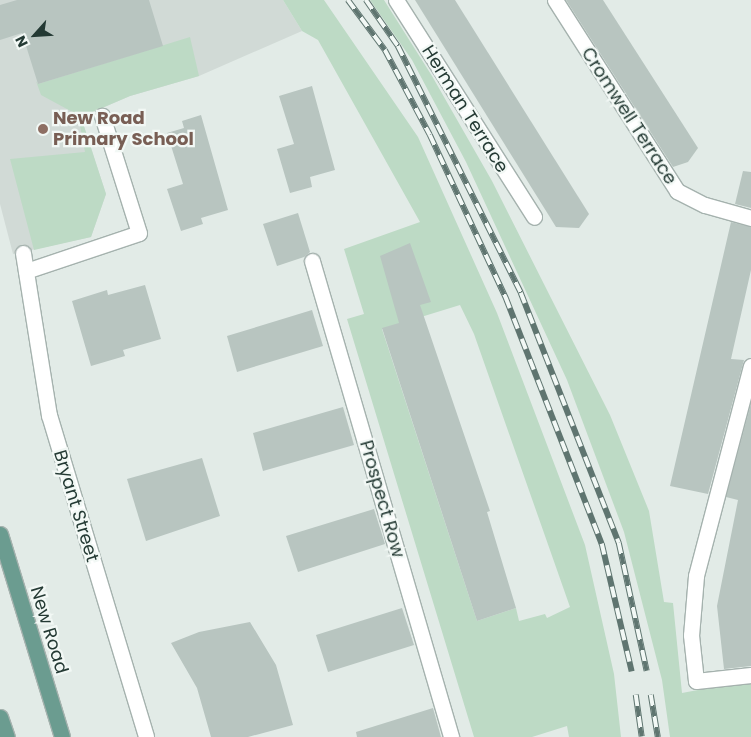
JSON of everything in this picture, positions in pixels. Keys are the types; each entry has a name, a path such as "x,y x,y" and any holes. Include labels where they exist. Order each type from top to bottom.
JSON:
{"main road":[{"name":"New Road","path":"0,534 62,737"}],"street":[{"name":"Herman Terrace","path":"396,0 534,217"},
{"name":"Cromwell Terrace","path":"555,0 677,191 705,205 751,218"},
{"path":"26,271 139,233 102,116"},
{"name":"Bryant Street","path":"23,253 49,414 146,737"},
{"name":"Prospect Row","path":"312,261 451,737"},
{"path":"751,366 696,576 691,635 696,681 751,675"}],"shaded area":[{"name":"New Road Primary School","path":"0,0 283,0 302,31 199,76 130,96 81,117 106,194 91,237 13,254 0,204"}],"green space":[{"path":"283,0 324,0 418,137 497,313 585,545 614,674 621,737 569,737 567,726 532,737 474,737 347,319 364,314 344,249 420,222 318,40 302,31","holes":["460,305 474,334 570,607 547,618 545,614 519,621 516,608 477,621 382,329"]},
{"path":"370,0 384,0 432,76 492,181 610,415 649,511 664,602 673,603 682,693 751,680 751,737 670,737 662,680 624,532 567,380 466,162 412,60"},
{"path":"190,37 199,76 130,96 81,117 106,194 91,237 34,250 10,159 85,152 78,115 41,95 36,81 38,84"}],"building":[{"path":"17,0 149,0 163,46 38,84 22,33 0,40 0,5"},
{"path":"415,0 455,0 589,214 579,228 556,227"},
{"path":"566,0 603,0 698,148 688,162 673,167"},
{"path":"312,86 335,170 310,177 312,187 290,193 277,149 294,144 279,96"},
{"path":"201,115 228,210 201,218 203,224 181,231 167,189 183,184 167,133 184,128 182,121"},
{"path":"743,171 751,172 751,208 735,204"},
{"path":"298,213 310,252 304,257 277,266 263,224"},
{"path":"731,222 751,227 751,270 731,359 744,360 708,494 670,486"},
{"path":"410,243 431,302 420,305 490,511 487,512 516,608 477,621 382,328 399,323 380,256"},
{"path":"145,285 161,339 123,350 125,356 91,366 72,301 107,290 108,295"},
{"path":"312,310 323,346 237,372 227,336"},
{"path":"751,403 751,666 724,669 717,606 738,500 726,497"},
{"path":"343,407 354,445 263,471 253,433"},
{"path":"202,458 220,516 146,541 127,479"},
{"path":"374,509 385,544 298,572 286,536"},
{"path":"402,608 414,645 328,672 316,635"},
{"path":"250,622 276,665 293,725 248,737 211,737 197,688 171,643 199,632"},
{"path":"433,708 441,737 357,737 356,732"}],"railway":[{"path":"348,0 385,50 430,135 506,298 602,544 632,672"},
{"path":"366,0 398,46 521,293 619,543 647,671"},
{"path":"636,695 642,737"},
{"path":"651,695 658,737"}],"place":[{"name":"New Road Primary School","path":"43,129"}]}
